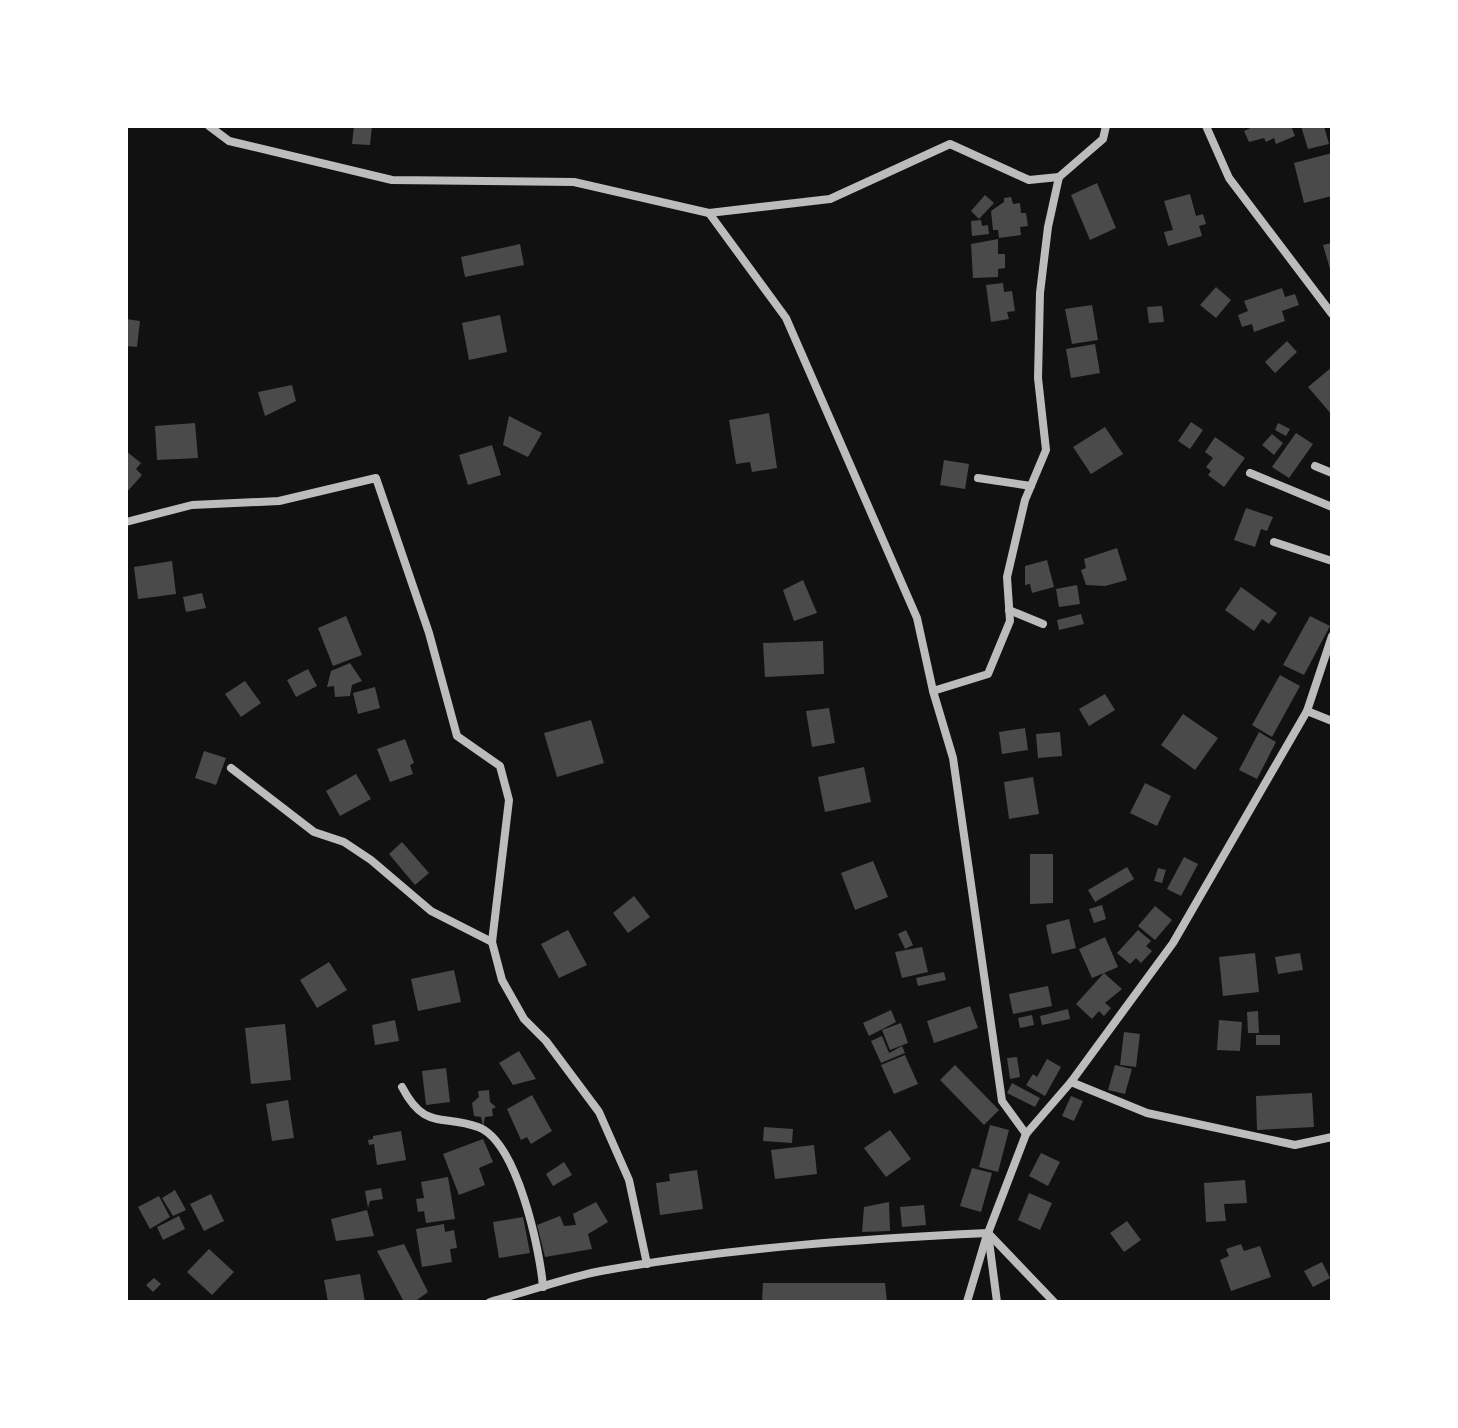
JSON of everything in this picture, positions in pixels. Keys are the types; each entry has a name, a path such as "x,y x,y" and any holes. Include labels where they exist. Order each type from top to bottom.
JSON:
{"street":[{"path":"209,126 229,141 392,180 574,182 709,213 830,199 950,144 1029,180 1059,177 1103,139 1106,126"},
{"path":"1206,126 1229,178 1332,314"},
{"path":"933,691 988,674 1010,621 1007,577 1031,486 1046,450 1038,378 1040,293 1048,227 1059,177"},
{"path":"709,213 786,318 917,618 933,691 953,758 966,831 1002,1101 1026,1134"},
{"path":"1315,466 1332,473"},
{"path":"1250,473 1332,507"},
{"path":"126,522 192,505 279,501 376,478 429,633 457,736 500,766 509,800 492,942 502,980 524,1019 546,1041 599,1112 629,1180 647,1264"},
{"path":"978,478 1031,486"},
{"path":"1274,542 1332,561"},
{"path":"1009,610 1043,624"},
{"path":"967,1302 988,1233 1026,1134 1071,1082 1173,943 1307,711 1332,636"},
{"path":"1307,711 1332,721"},
{"path":"231,768 314,832 344,842 371,860 431,911 492,942"},
{"path":"1071,1082 1147,1113 1295,1145 1332,1137"},
{"path":"402,1087 410,1103 427,1117 477,1127 492,1134 531,1217 540,1252 543,1287"},
{"path":"988,1233 997,1302"},
{"path":"490,1302 598,1272 647,1264 861,1240 988,1233 1054,1302"}],"building":[{"path":"354,126 372,126 370,145 352,144"},
{"path":"1255,126 1291,126 1295,136 1276,144 1274,138 1266,142 1264,138 1249,142 1244,131"},
{"path":"1301,126 1324,126 1329,144 1308,149"},
{"path":"1332,153 1332,196 1304,203 1294,163"},
{"path":"1097,183 1116,228 1090,240 1071,195"},
{"path":"1190,194 1196,216 1203,214 1206,224 1199,226 1202,236 1168,246 1164,232 1173,230 1164,201"},
{"path":"985,195 994,203 979,219 971,211"},
{"path":"1011,197 1013,204 1020,203 1021,213 1026,213 1028,226 1020,227 1021,235 999,238 998,230 993,230 991,211 1004,202 1004,198"},
{"path":"981,220 982,226 988,225 989,234 972,236 971,221"},
{"path":"998,239 998,254 1005,254 1005,268 998,269 998,277 973,278 971,244"},
{"path":"1332,243 1332,268 1330,269 1323,245"},
{"path":"520,244 524,265 465,277 461,257"},
{"path":"1003,283 1004,292 1012,291 1015,311 1007,312 1009,319 991,322 986,285"},
{"path":"1216,287 1231,300 1216,318 1200,305"},
{"path":"1282,288 1285,297 1295,294 1299,305 1282,311 1285,321 1254,332 1252,324 1242,327 1238,315 1248,311 1244,301"},
{"path":"1092,305 1098,340 1072,344 1065,309"},
{"path":"1162,306 1164,322 1149,323 1147,307"},
{"path":"500,315 507,352 469,360 462,323"},
{"path":"126,319 140,321 137,347 126,346"},
{"path":"1287,341 1297,352 1275,373 1265,362"},
{"path":"1095,344 1100,373 1071,378 1066,349"},
{"path":"1332,367 1332,415 1308,387"},
{"path":"292,385 296,401 265,416 258,392"},
{"path":"769,413 777,468 752,472 750,462 736,464 729,420"},
{"path":"509,416 542,433 528,457 503,445"},
{"path":"1191,422 1203,430 1190,449 1178,441"},
{"path":"195,423 198,458 157,460 155,426"},
{"path":"1278,423 1290,429 1286,436 1275,430"},
{"path":"1105,427 1123,454 1091,474 1073,447"},
{"path":"1296,433 1313,444 1289,478 1272,467"},
{"path":"1272,434 1283,443 1274,455 1262,445"},
{"path":"1215,437 1245,458 1224,487 1208,475 1211,471 1206,467 1213,458 1205,452"},
{"path":"492,445 501,475 468,485 459,455"},
{"path":"126,451 141,463 136,469 142,475 126,493"},
{"path":"944,460 969,464 965,489 940,485"},
{"path":"1246,508 1273,517 1267,531 1261,529 1255,547 1234,540"},
{"path":"1117,548 1127,580 1105,586 1086,585 1081,570 1086,568 1084,559"},
{"path":"1047,560 1054,587 1032,593 1030,584 1025,585 1025,566"},
{"path":"172,561 176,594 138,599 134,567"},
{"path":"803,580 817,613 794,621 783,590"},
{"path":"1077,585 1080,604 1059,607 1056,589"},
{"path":"1241,587 1277,613 1269,624 1262,619 1254,631 1225,610"},
{"path":"202,593 206,608 186,612 183,597"},
{"path":"1081,614 1084,624 1059,630 1057,620"},
{"path":"346,616 362,655 333,666 318,628"},
{"path":"1310,616 1330,626 1304,675 1283,665"},
{"path":"823,641 824,674 765,677 763,643"},
{"path":"350,663 362,681 352,685 350,696 335,697 334,686 327,687 331,671"},
{"path":"308,669 317,686 296,697 287,680"},
{"path":"1280,675 1300,686 1272,737 1252,725"},
{"path":"245,681 261,703 241,717 225,694"},
{"path":"375,687 380,708 358,714 353,693"},
{"path":"1105,694 1115,710 1089,726 1079,709"},
{"path":"829,708 835,743 812,747 806,711"},
{"path":"1183,714 1218,738 1195,770 1161,745"},
{"path":"591,720 604,763 557,777 544,733"},
{"path":"1025,728 1028,750 1002,754 999,732"},
{"path":"1060,732 1062,756 1038,758 1036,734"},
{"path":"1259,732 1276,742 1257,779 1239,770"},
{"path":"405,739 414,763 410,765 413,774 390,782 377,749"},
{"path":"204,751 226,758 216,785 195,778"},
{"path":"864,767 871,802 825,812 818,777"},
{"path":"356,774 371,799 340,816 326,791"},
{"path":"1033,777 1039,814 1009,819 1004,782"},
{"path":"1145,783 1171,796 1157,826 1130,813"},
{"path":"402,842 429,873 415,885 389,854"},
{"path":"1030,854 1053,854 1053,903 1030,904"},
{"path":"1184,857 1198,864 1181,896 1167,889"},
{"path":"873,861 888,897 855,910 841,873"},
{"path":"1127,867 1134,879 1095,902 1088,890"},
{"path":"1158,868 1166,870 1162,883 1154,881"},
{"path":"634,896 650,917 628,933 613,913"},
{"path":"1102,905 1106,919 1094,923 1089,909"},
{"path":"1155,906 1172,920 1155,940 1138,926"},
{"path":"1069,919 1076,948 1052,954 1046,925"},
{"path":"568,930 587,965 559,978 541,944"},
{"path":"906,930 913,945 905,949 898,934"},
{"path":"1138,930 1151,941 1146,946 1152,951 1141,963 1136,958 1130,964 1117,953"},
{"path":"1105,937 1118,967 1092,978 1079,949"},
{"path":"922,947 928,972 902,978 895,952"},
{"path":"1255,953 1259,992 1223,996 1219,957"},
{"path":"1300,953 1303,970 1278,974 1275,957"},
{"path":"329,962 347,990 317,1008 300,980"},
{"path":"454,970 461,1002 418,1011 411,979"},
{"path":"944,972 946,980 918,986 916,978"},
{"path":"1104,973 1122,989 1105,1003 1111,1008 1104,1016 1099,1011 1092,1019 1076,1004"},
{"path":"1048,986 1052,1006 1013,1014 1009,994"},
{"path":"970,1006 978,1028 934,1043 927,1021"},
{"path":"1068,1009 1070,1019 1042,1025 1040,1016"},
{"path":"891,1010 896,1022 869,1036 863,1023"},
{"path":"1258,1011 1259,1033 1248,1033 1247,1012"},
{"path":"1032,1015 1034,1025 1020,1028 1018,1018"},
{"path":"395,1020 399,1041 375,1045 372,1025"},
{"path":"1219,1020 1242,1022 1240,1051 1217,1050"},
{"path":"901,1023 908,1043 890,1050 882,1030"},
{"path":"285,1024 291,1080 251,1084 245,1028"},
{"path":"1124,1032 1140,1034 1136,1067 1120,1065"},
{"path":"1256,1035 1280,1035 1280,1045 1256,1045"},
{"path":"882,1036 889,1053 902,1046 905,1053 881,1063 871,1041"},
{"path":"519,1051 536,1079 513,1085 499,1063"},
{"path":"905,1055 918,1084 894,1094 881,1065"},
{"path":"1017,1057 1020,1077 1010,1079 1007,1058"},
{"path":"1047,1059 1061,1067 1045,1096 1026,1085 1033,1074 1037,1077"},
{"path":"955,1065 999,1110 984,1125 940,1080"},
{"path":"1115,1065 1132,1069 1125,1094 1108,1090"},
{"path":"446,1068 450,1102 426,1105 422,1071"},
{"path":"1012,1083 1040,1098 1035,1107 1007,1093"},
{"path":"489,1090 490,1102 496,1107 492,1109 493,1116 485,1117 483,1127 481,1117 474,1116 472,1103 479,1097 478,1091"},
{"path":"1312,1093 1314,1127 1257,1130 1256,1096"},
{"path":"532,1095 552,1131 531,1144 527,1137 521,1140 507,1109"},
{"path":"1071,1096 1083,1101 1074,1121 1062,1116"},
{"path":"288,1100 294,1138 272,1141 266,1104"},
{"path":"990,1125 1009,1130 998,1172 979,1167"},
{"path":"764,1127 793,1129 792,1143 763,1141"},
{"path":"890,1130 911,1159 886,1177 864,1148"},
{"path":"401,1131 406,1160 377,1165 374,1144 369,1145 368,1140 373,1136"},
{"path":"483,1139 493,1162 479,1168 485,1185 459,1195 443,1154"},
{"path":"814,1145 817,1174 775,1179 771,1150"},
{"path":"1041,1153 1060,1162 1048,1186 1029,1176"},
{"path":"564,1162 572,1175 553,1186 546,1174"},
{"path":"972,1168 992,1173 981,1212 960,1206"},
{"path":"697,1170 703,1209 660,1215 656,1183 670,1181 669,1174"},
{"path":"448,1177 455,1219 426,1223 424,1211 418,1212 416,1199 424,1198 421,1182"},
{"path":"1245,1180 1247,1203 1224,1204 1226,1221 1206,1222 1204,1183"},
{"path":"381,1188 383,1199 370,1201 368,1208 365,1191"},
{"path":"175,1190 186,1210 173,1216 162,1198"},
{"path":"1029,1193 1052,1203 1040,1230 1018,1220"},
{"path":"211,1194 224,1221 204,1231 190,1204"},
{"path":"159,1196 170,1217 150,1229 138,1207"},
{"path":"596,1202 608,1222 588,1234 592,1249 545,1257 537,1225 560,1216 564,1226 576,1225 573,1214"},
{"path":"889,1202 890,1231 862,1232 864,1207"},
{"path":"924,1205 926,1225 902,1227 900,1207"},
{"path":"367,1210 374,1236 336,1241 331,1219"},
{"path":"179,1216 185,1229 163,1240 157,1227"},
{"path":"523,1217 530,1253 499,1258 493,1222"},
{"path":"1127,1221 1141,1240 1124,1252 1110,1233"},
{"path":"444,1224 445,1232 454,1230 457,1248 450,1249 452,1262 422,1267 416,1229"},
{"path":"404,1244 428,1292 414,1302 404,1302 377,1251"},
{"path":"1241,1244 1244,1251 1260,1246 1271,1277 1231,1291 1220,1260 1229,1256 1226,1249"},
{"path":"209,1249 234,1272 212,1295 187,1272"},
{"path":"1322,1262 1330,1278 1313,1287 1304,1271"},
{"path":"360,1274 365,1302 328,1302 324,1280"},
{"path":"154,1278 161,1284 153,1292 146,1285"},
{"path":"763,1283 885,1283 887,1302 762,1302"}]}
